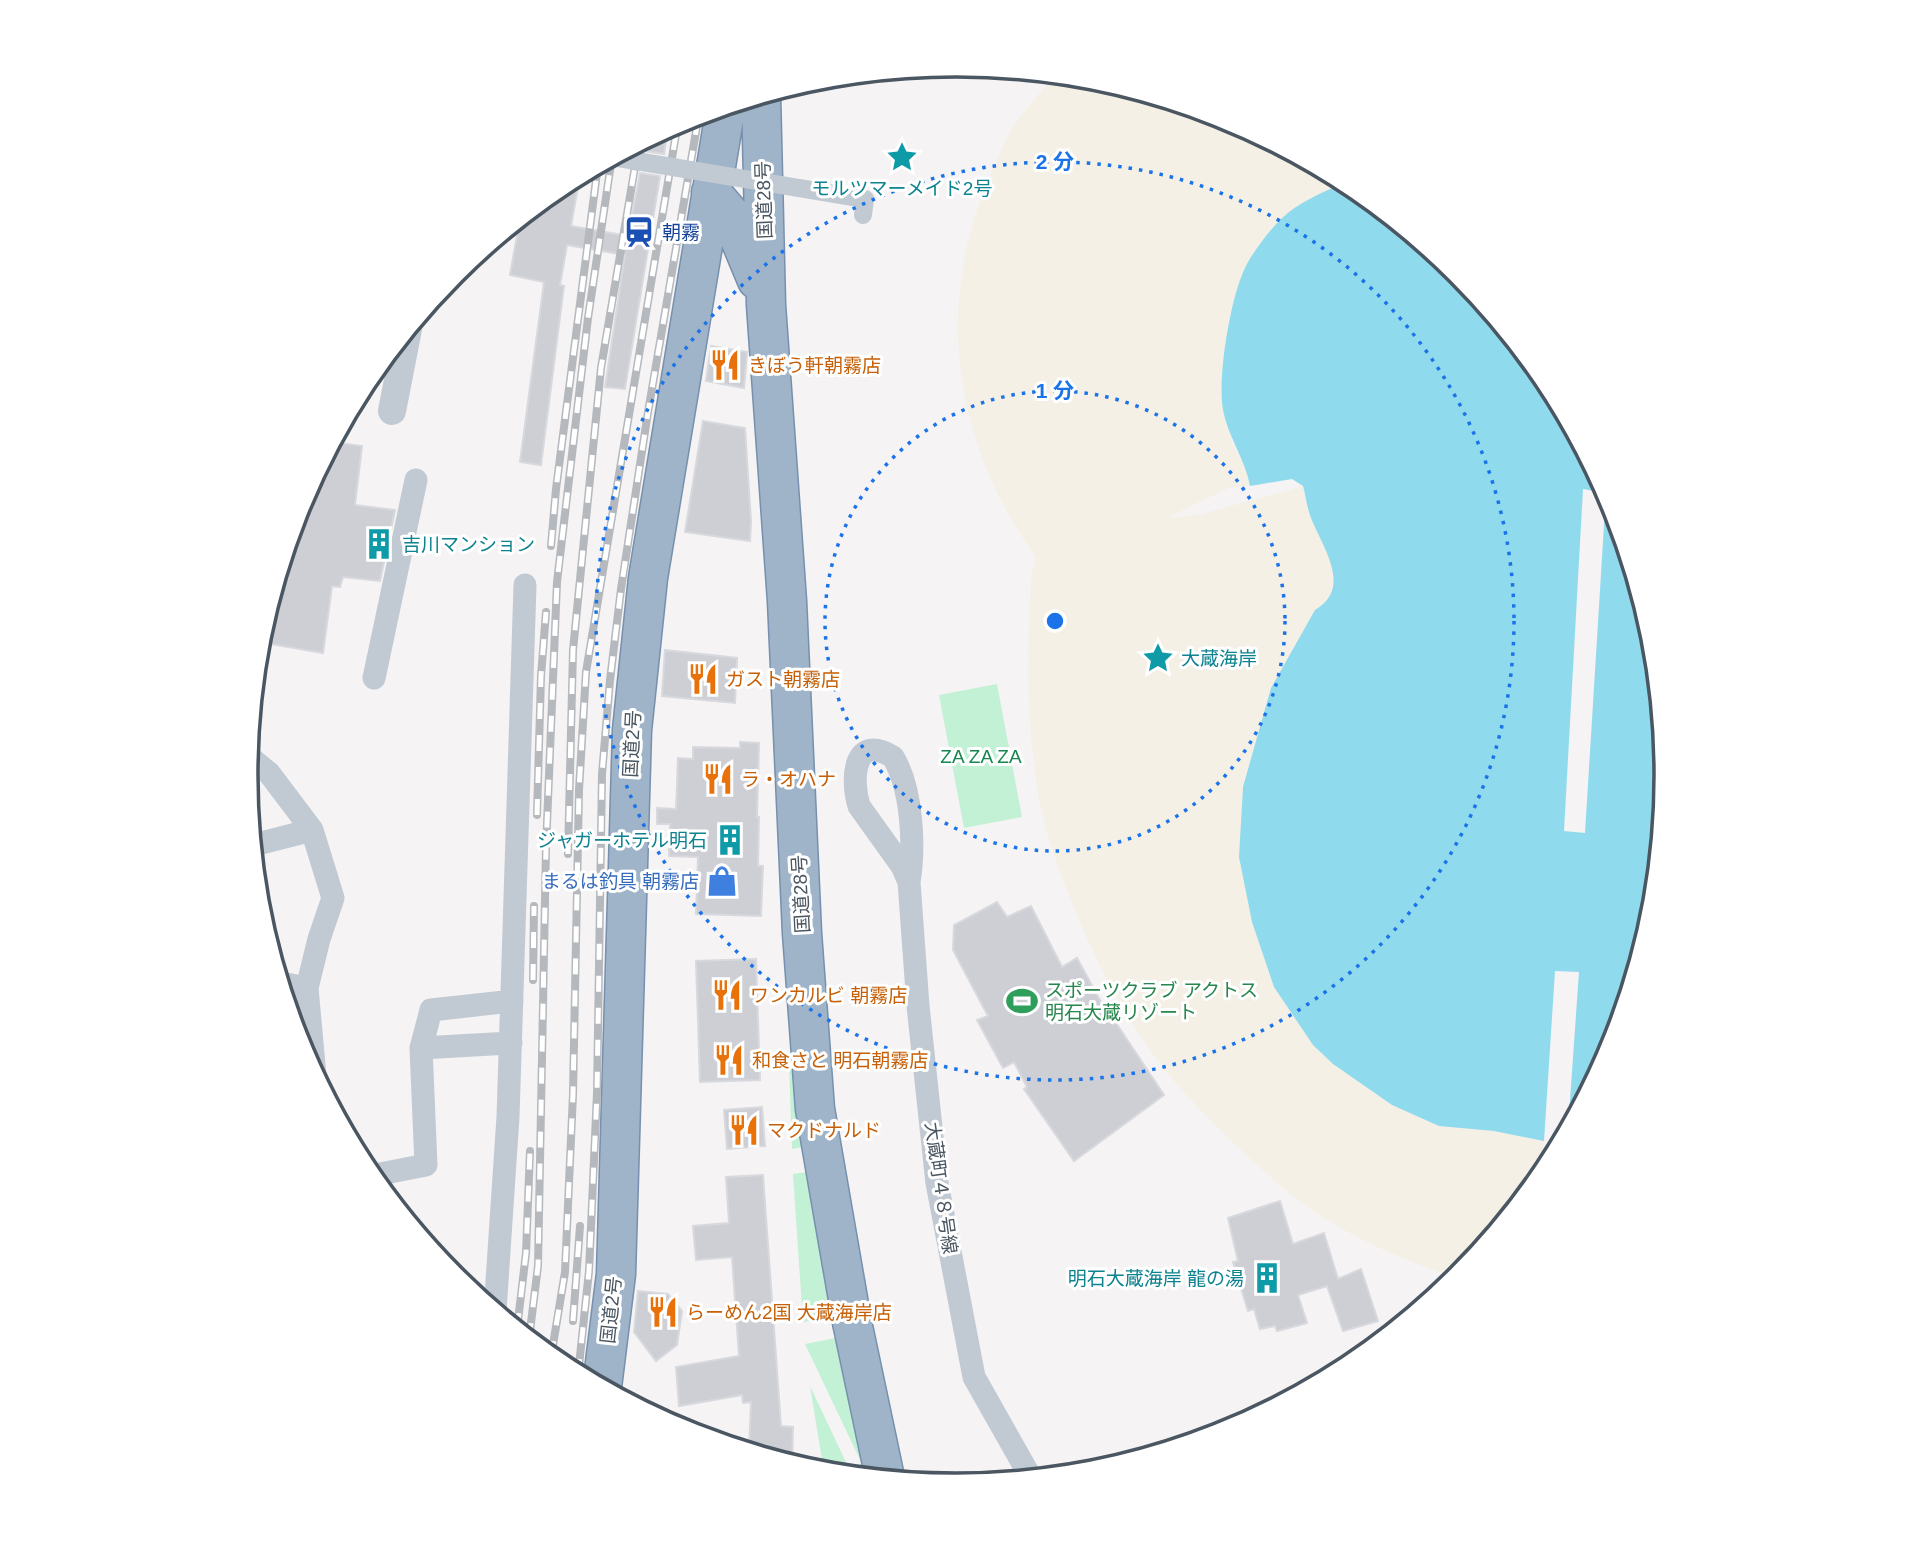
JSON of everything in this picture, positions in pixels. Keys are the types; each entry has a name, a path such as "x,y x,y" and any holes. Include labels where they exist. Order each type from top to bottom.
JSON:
{"highway":[{"name":"国道28号","path":"761,105 760,289 787,601 802,933 815,1109 852,1321 883,1469"},
{"name":"国道2号","path":"603,1377 616,1274 632,730 648,578 724,117"},
{"name":"国道28号","path":"711,192 729,213 760,289"},
{"path":"697,274 713,264 729,260 743,263 760,289"}],"street":[{"path":"628,160 865,199 863,215"},
{"path":"392,411 404,347"},
{"path":"374,678 416,480"},
{"path":"496,1300 508,1117 525,585"},
{"name":"大蔵町４８号線","path":"909,882 902,866 859,806 855,795 855,764 869,751 877,750 893,757 905,783 912,864 909,882 918,1006 937,1183 974,1377 1026,1469"},
{"path":"258,764 269,773 312,830 333,898 307,988 312,1043"},
{"path":"261,843 312,830"},
{"path":"291,986 307,988"},
{"path":"383,1173 426,1165 421,1048 431,1010 512,1001"},
{"path":"421,1048 511,1043"}],"green space":[{"name":"ZA ZA ZA","path":"997,684 1022,817 964,828 939,695"},
{"path":"795,1064 803,1147 792,1149 789,1065"},
{"path":"807,1172 831,1317 803,1322 793,1174"},
{"path":"836,1338 864,1467 863,1467 805,1344"},
{"path":"810,1386 847,1464 822,1460"}],"sand":[{"name":"大蔵海岸","path":"1048,83 1137,101 1223,130 1265,149 1333,188 1313,198 1247,264 1228,321 1222,374 1232,442 1247,472 1250,486 1231,487 1172,515 1171,518 1202,514 1303,486 1310,514 1334,571 1330,595 1309,624 1333,1064 1392,1105 1544,1141 1542,1153 1510,1200 1445,1274 1374,1245 1315,1213 1261,1169 1198,1107 1143,1040 1103,971 1070,898 1044,820 1033,760 1028,653 1032,571 1036,557 1007,512 985,464 969,415 960,365 958,315 964,264 976,213 1008,137"}],"water":[{"path":"1333,188 1381,221 1450,281 1510,350 1536,387 1560,426 1593,491 1583,489 1564,831 1585,833 1604,517 1630,594 1641,639 1653,729 1653,821 1641,911 1617,999 1601,1042 1570,1107 1579,972 1555,971 1544,1141 1494,1131 1439,1126 1392,1105 1333,1064 1313,1045 1274,987 1252,922 1239,857 1243,787 1271,688 1315,610 1326,601 1332,591 1334,579 1328,554 1310,514 1303,486 1292,479 1250,486 1223,410 1222,377 1231,313 1248,262 1272,229 1288,213"}],"building":[{"path":"666,140 664,154 644,151 647,149"},
{"path":"640,173 660,176 625,389 605,387 625,255 567,245 560,285 564,286 541,465 520,462 544,282 510,275 518,232 578,189 571,226 628,236"},
{"path":"711,346 747,352 744,388 706,381"},
{"path":"703,421 745,428 750,541 685,532"},
{"path":"342,443 362,446 355,505 395,510 380,581 343,577 340,587 332,586 323,653 270,644 271,639 295,551 330,466"},
{"path":"665,650 737,658 735,703 662,696"},
{"path":"740,742 759,743 757,817 758,866 763,866 761,916 696,914 698,857 669,856 670,824 657,824 657,808 676,809 678,758 693,759 693,747 740,748"},
{"path":"997,902 1007,917 1031,906 1062,967 1077,958 1113,1024 1116,1023 1164,1095 1074,1161 1024,1089 1027,1087 1014,1062 1003,1068 977,1020 988,1016 953,950 954,925"},
{"path":"756,959 760,1080 700,1082 696,961"},
{"path":"762,1107 765,1146 727,1149 724,1110"},
{"path":"763,1175 781,1426 793,1427 792,1453 749,1441 751,1402 743,1403 742,1395 679,1406 676,1367 739,1356 732,1257 696,1260 693,1226 729,1223 726,1177"},
{"name":"明石大蔵海岸 龍の湯","path":"1280,1201 1293,1244 1324,1233 1338,1279 1361,1269 1378,1321 1343,1331 1327,1286 1298,1295 1307,1323 1277,1331 1275,1326 1260,1329 1254,1309 1248,1311 1233,1262 1238,1261 1228,1218"},
{"path":"638,1291 668,1294 682,1311 677,1345 656,1361 634,1332"}],"railway":[{"path":"579,1362 589,1271 597,1093 602,774 610,680 648,412 697,127"},
{"path":"553,1345 565,1272 573,1094 579,790 586,672 676,136"},
{"path":"568,854 573,650 601,368 637,154"},
{"path":"530,1328 538,1266 546,848 557,582 588,318 610,169"},
{"path":"551,546 596,178"},
{"path":"537,815 541,676 546,612"},
{"path":"533,980 534,906"},
{"path":"518,1318 526,1253 530,1151"},
{"path":"573,1321 580,1226"}],"place":[{"name":"モルツマーメイド2号","path":"902,157"},
{"name":"朝霧","path":"639,232"},
{"name":"きぼう軒朝霧店","path":"725,365"},
{"name":"吉川マンション","path":"379,544"},
{"name":"大蔵海岸","path":"1158,658"},
{"name":"ガスト朝霧店","path":"703,679"},
{"name":"ラ・オハナ","path":"718,779"},
{"name":"ジャガーホテル明石","path":"730,840"},
{"name":"まるは釣具 朝霧店","path":"722,881"},
{"name":"ワンカルビ 朝霧店","path":"727,995"},
{"name":"スポーツクラブ アクトス 明石大蔵リゾート","path":"1022,1001"},
{"name":"和食さと 明石朝霧店","path":"729,1060"},
{"name":"マクドナルド","path":"744,1130"},
{"name":"明石大蔵海岸 龍の湯","path":"1267,1278"},
{"name":"らーめん2国 大蔵海岸店","path":"663,1312"}]}
